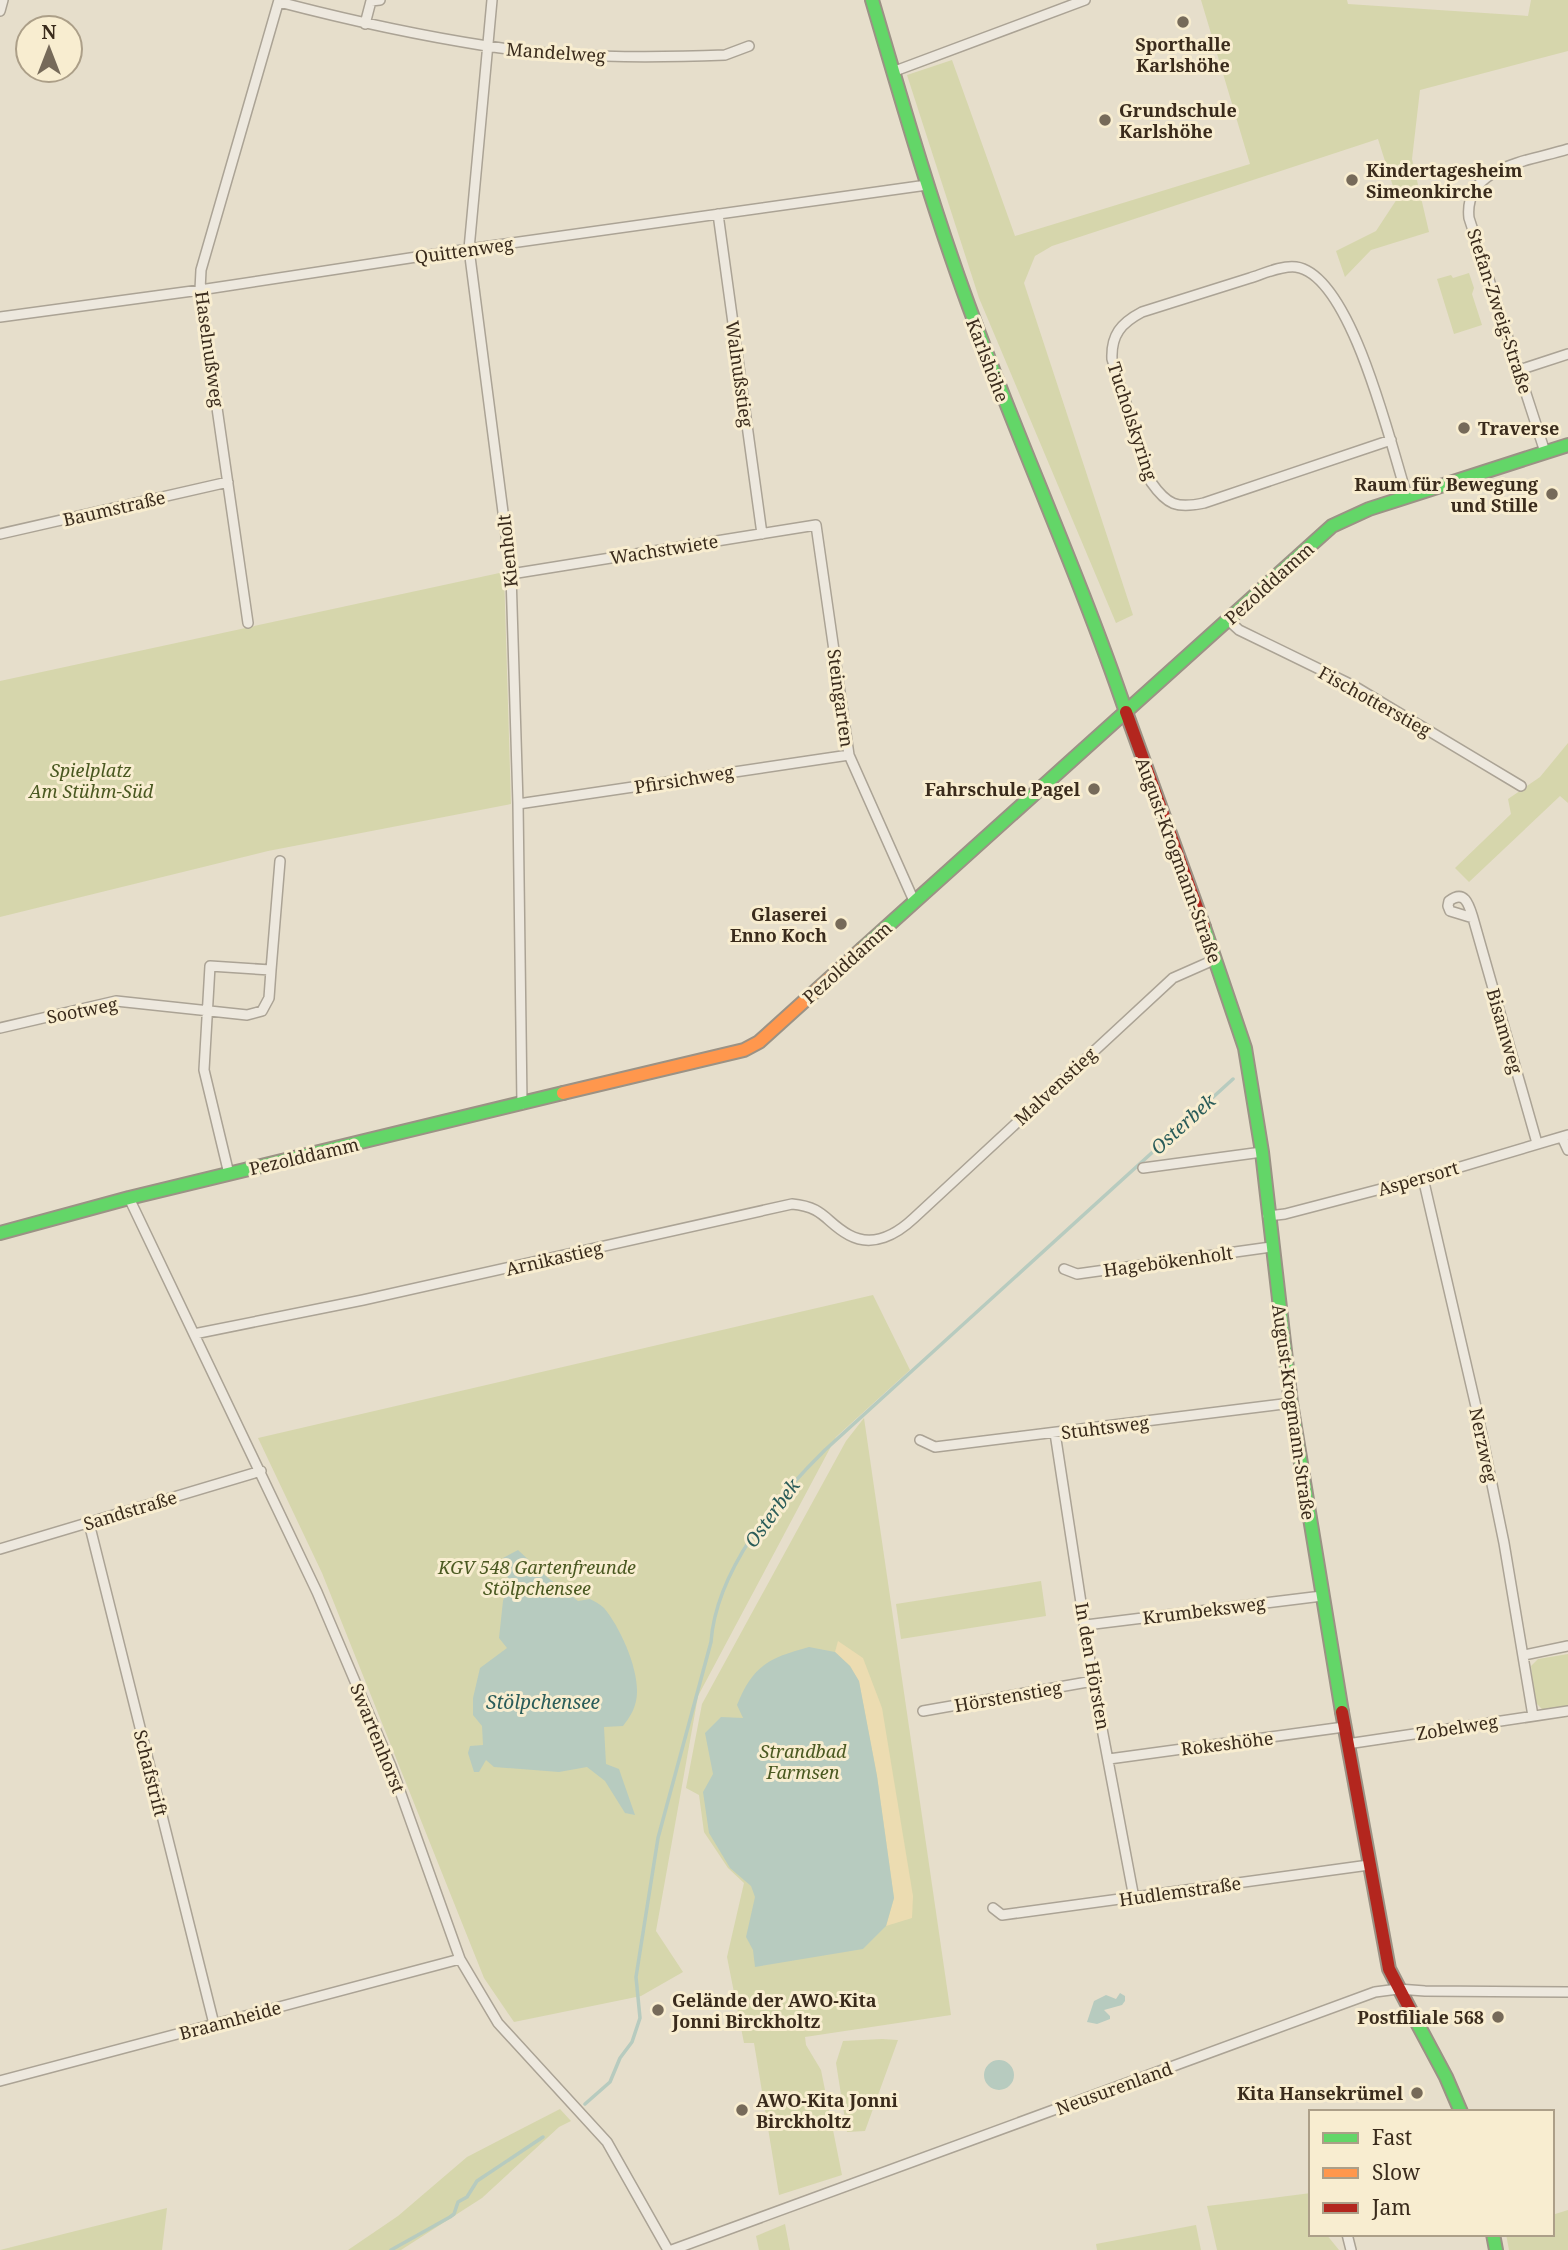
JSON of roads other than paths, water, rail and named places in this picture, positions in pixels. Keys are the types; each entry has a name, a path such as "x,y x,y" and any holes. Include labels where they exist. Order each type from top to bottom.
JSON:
{"main road":[{"name":"Karlshöhe","path":"872,0 927,185 988,359 1110,665 1126,712"},
{"name":"Pezolddamm","path":"0,1233 129,1198 744,1050 759,1042 1332,526 1369,509 1568,445"},
{"name":"August-Krogmann-Straße","path":"1126,712 1216,959 1245,1048 1262,1152 1291,1402 1344,1727 1389,1969 1446,2077 1460,2110"}],"street":[{"path":"0,11 3,0"},
{"path":"365,24 371,1 380,0"},
{"name":"Kienholt","path":"492,0 468,249 511,574 518,804 522,1104"},
{"path":"895,71 1085,0"},
{"name":"Mandelweg","path":"279,1 365,24 488,47 574,55 629,56 725,55 748,46"},
{"name":"Haselnußweg","path":"248,623 200,290 201,270 279,1"},
{"name":"Stefan-Zweig-Straße","path":"1545,452 1469,218 1469,202 1477,184 1488,175 1568,149"},
{"name":"Quittenweg","path":"0,317 927,185"},
{"name":"Walnußstieg","path":"718,214 762,534"},
{"name":"Tucholskyring","path":"1391,440 1204,503 1173,505 1151,482 1112,359 1112,346 1117,331 1127,320 1142,312 1282,268 1295,267 1310,271 1324,282 1360,345 1391,440 1407,496"},
{"path":"1519,370 1568,354"},
{"name":"Baumstraße","path":"0,534 228,482"},
{"name":"Wachstwiete","path":"511,574 816,525"},
{"name":"Steingarten","path":"816,525 849,755 914,901"},
{"name":"Fischotterstieg","path":"1228,620 1239,630 1354,686 1521,786"},
{"name":"Pfirsichweg","path":"518,804 849,755"},
{"path":"229,1174 204,1070 210,966 271,970 280,861"},
{"name":"Bisamweg","path":"1473,918 1537,1143"},
{"name":"Malvenstieg","path":"903,1228 1173,978 1216,959"},
{"name":"Sootweg","path":"0,1028 116,1000 247,1015 262,1011 269,998 271,970"},
{"path":"1565,1136 1568,1150"},
{"name":"Aspersort","path":"1268,1216 1285,1214 1423,1178 1565,1136"},
{"path":"1143,1168 1262,1152"},
{"name":"Nerzweg","path":"1423,1178 1477,1411 1534,1716"},
{"name":"Swartenhorst","path":"129,1198 317,1592 391,1766 460,1959 498,2023 607,2142 670,2250"},
{"name":"Arnikastieg","path":"194,1334 363,1300 792,1204 815,1209 850,1236 867,1240 886,1238 903,1228"},
{"name":"Hagebökenholt","path":"1065,1269 1077,1274 1272,1247"},
{"name":"Stuhtsweg","path":"920,1440 935,1447 1291,1402"},
{"name":"In den Hörsten","path":"1055,1433 1093,1681 1134,1898"},
{"name":"Sandstraße","path":"0,1549 261,1471"},
{"name":"Schafstrift","path":"89,1522 214,2024"},
{"name":"Krumbeksweg","path":"1086,1625 1322,1595"},
{"path":"1524,1655 1568,1646"},
{"name":"Hörstenstieg","path":"923,1711 1093,1681"},
{"name":"Zobelweg","path":"1347,1744 1568,1711"},
{"name":"Rokeshöhe","path":"1109,1759 1344,1727"},
{"name":"Hudlemstraße","path":"993,1908 1002,1914 1369,1865"},
{"name":"Braamheide","path":"1,2077 460,1959"},
{"name":"Neusurenland","path":"670,2250 1375,1992 1398,1989 1568,1992"}],"water":[{"name":"Stölpchensee","path":"518,1550 578,1601 590,1599 602,1607 611,1617 629,1652 637,1690 633,1711 623,1726 604,1727 606,1764 619,1769 635,1815 625,1813 605,1781 587,1767 559,1772 494,1767 486,1760 479,1772 474,1772 468,1753 470,1746 483,1745 482,1726 473,1715 473,1698 480,1668 507,1648 499,1638 503,1601 509,1583 503,1558"},
{"path":"809,1647 835,1652 850,1666 859,1681 877,1776 894,1898 886,1926 863,1949 755,1967 753,1950 746,1937 755,1897 751,1886 730,1868 709,1833 703,1792 713,1774 705,1733 721,1717 743,1718 737,1705 749,1681 764,1665 783,1655"},
{"path":"1120,1993 1125,1996 1122,2005 1104,2010 1110,2019 1097,2024 1087,2022 1094,2001 1106,1995 1116,1999"},
{"path":"999,2060 1010,2064 1014,2075 1010,2086 999,2090 988,2086 984,2075 988,2064"}],"waterway":[{"name":"Osterbek","path":"585,2104 610,2082 620,2058 632,2042 640,2018 636,1977 658,1838 711,1642 715,1615 736,1563 752,1537 787,1490 825,1450 1233,1079"},
{"name":"Osterbek","path":"391,2250 450,2217 454,2214 458,2202 467,2197 477,2181 543,2137"}],"place":[{"name":"Sporthalle Karlshöhe","path":"1183,22"},
{"name":"Grundschule Karlshöhe","path":"1105,120"},
{"name":"Kindertagesheim Simeonkirche","path":"1352,180"},
{"name":"Traverse","path":"1464,428"},
{"name":"Raum für Bewegung und Stille","path":"1552,494"},
{"name":"Fahrschule Pagel","path":"1094,789"},
{"name":"Glaserei Enno Koch","path":"841,924"},
{"name":"Gelände der AWO-Kita Jonni Birckholtz","path":"658,2010"},
{"name":"Postfiliale 568","path":"1498,2017"},
{"name":"Kita Hansekrümel","path":"1417,2093"},
{"name":"AWO-Kita Jonni Birckholtz","path":"742,2110"}],"park label":[{"name":"Spielplatz Am Stühm-Süd","path":"91,780"},
{"name":"KGV 548 Gartenfreunde Stölpchensee","path":"537,1577"},
{"name":"Strandbad Farmsen","path":"803,1761"}]}
